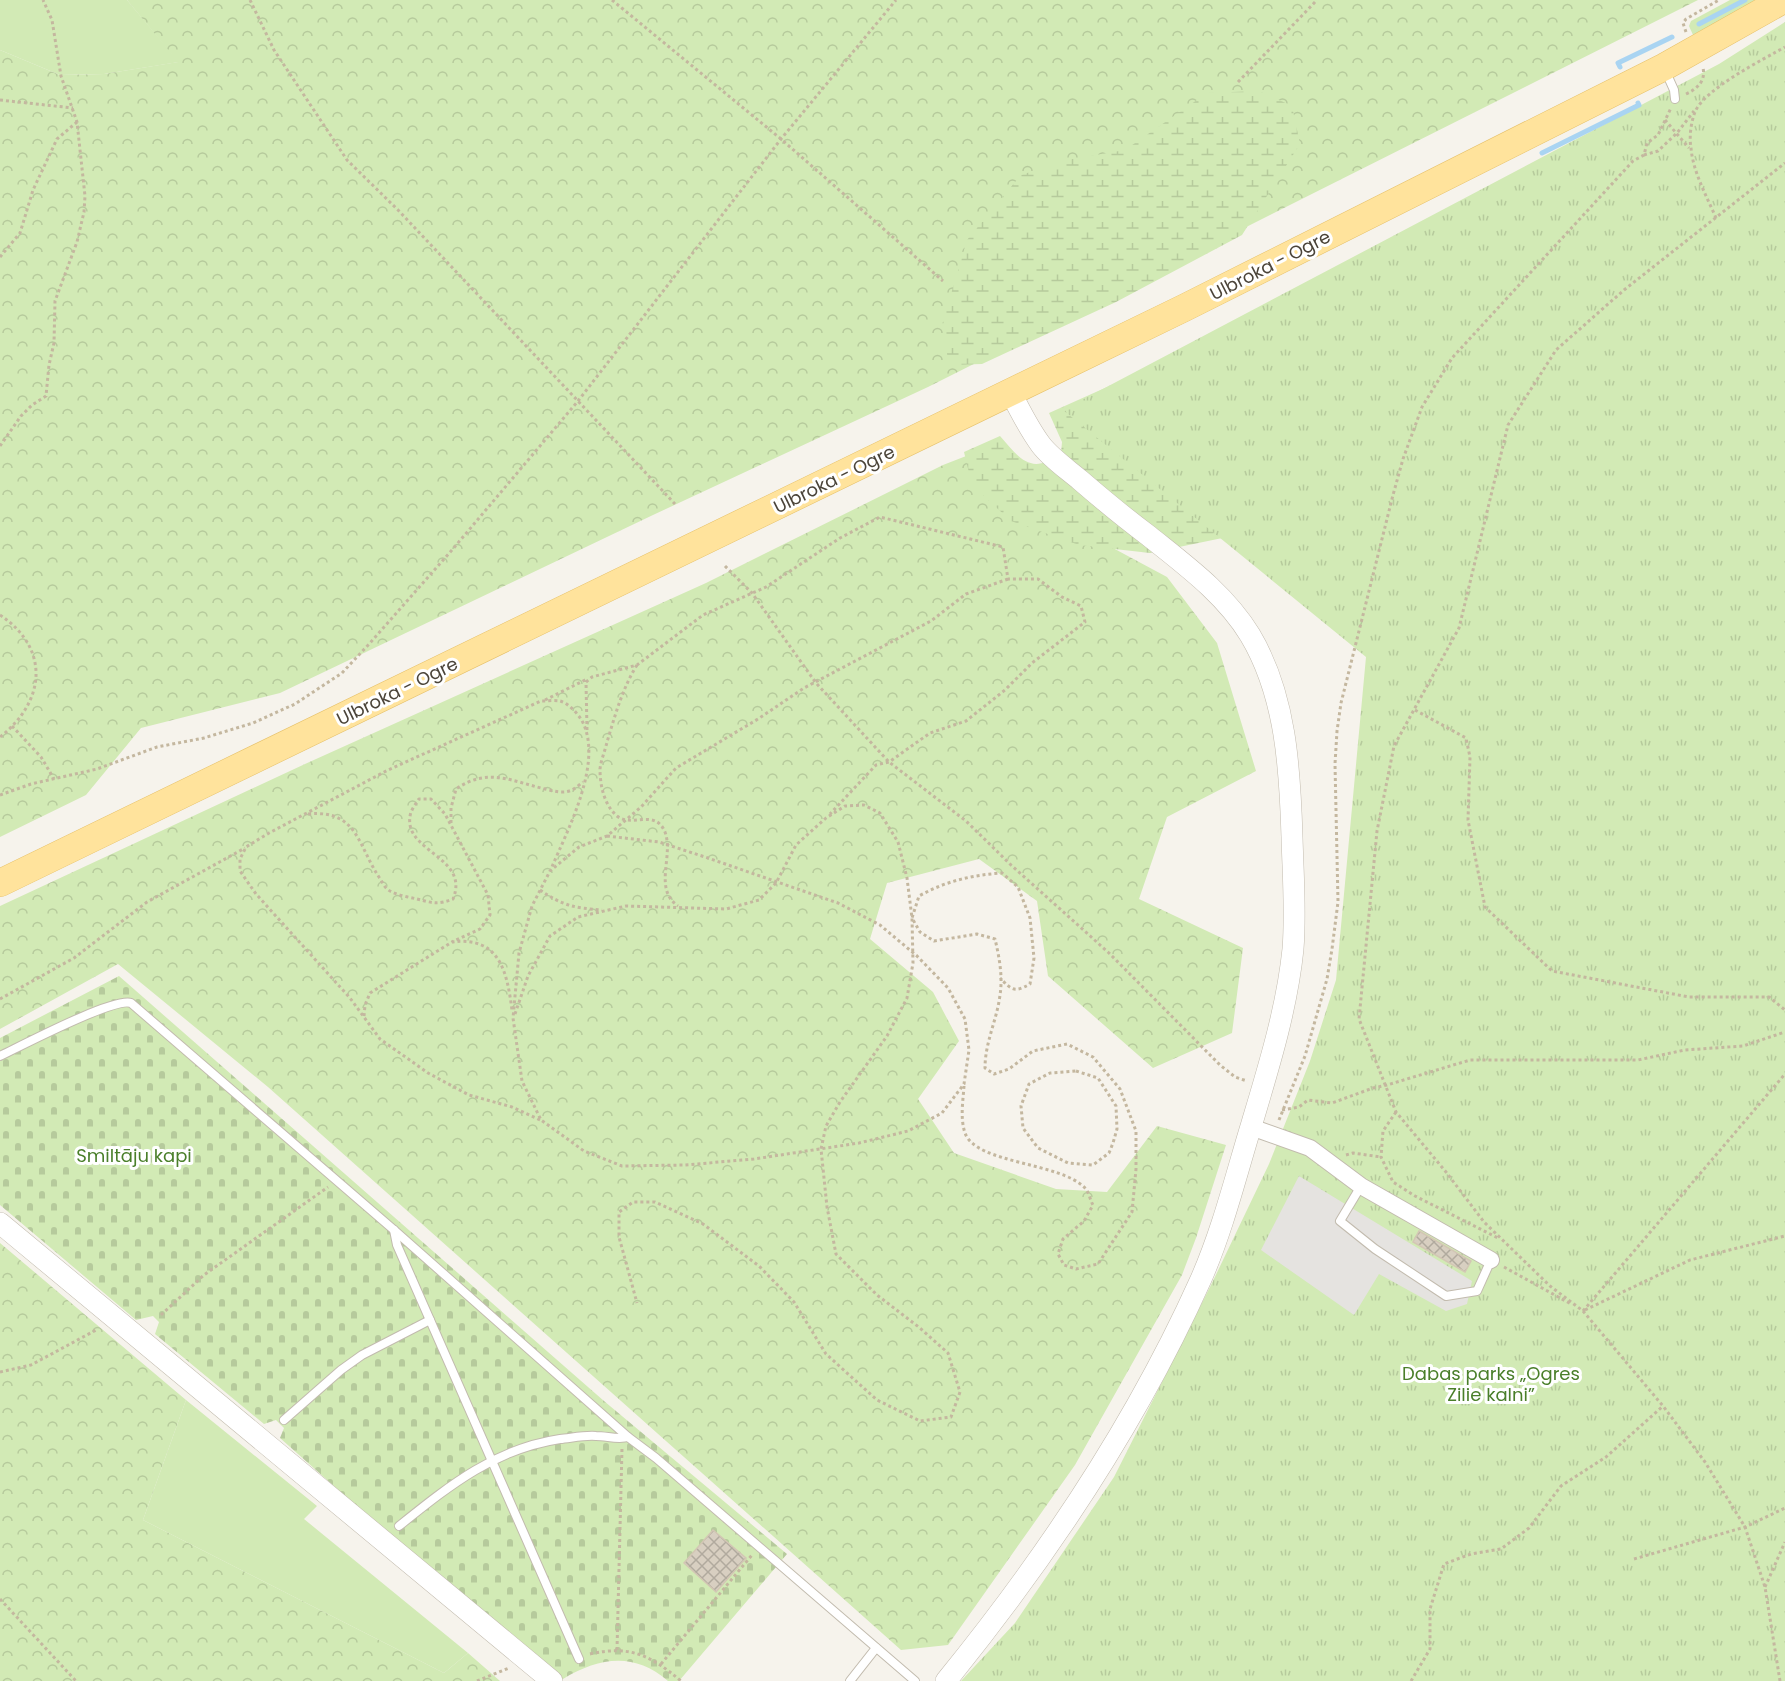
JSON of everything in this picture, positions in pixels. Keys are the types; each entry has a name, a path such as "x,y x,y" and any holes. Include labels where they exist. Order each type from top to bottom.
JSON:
{"main road":[{"path":"1691,42 1783,0"},
{"name":"Ulbroka - Ogre","path":"0,883 1195,303 1664,67 1691,42"}],"street":[{"path":"946,1681 1027,1577 1083,1495 1159,1364 1202,1276 1234,1185 1263,1086 1284,1004 1293,947 1291,788 1281,715 1267,669 1249,634 1229,607 1193,571 1043,448 1011,393"},
{"path":"1251,1127 1310,1148 1361,1185 1491,1260"},
{"path":"0,1222 115,1320 552,1681"}],"lane":[{"path":"1664,67 1674,90 1675,99"},
{"path":"0,1056 99,1010 125,1001 131,1003 394,1230 625,1438 656,1458 915,1681"},
{"path":"1361,1185 1340,1221 1375,1249 1446,1296 1477,1291 1491,1260"},
{"path":"394,1230 397,1245 579,1659"},
{"path":"284,1420 355,1360 430,1320"},
{"path":"399,1526 451,1485 491,1461 533,1445 560,1440 594,1436 625,1438"},
{"path":"850,1681 876,1648"}],"path":[{"path":"0,446 21,416 46,396 54,343 55,301 77,242 84,212 84,175 77,122 61,76 52,20 43,0"},
{"path":"250,0 274,50 346,160 406,219 675,504"},
{"path":"612,0 781,139 943,282"},
{"path":"0,795 16,788 97,769 157,747 238,729 295,704 347,668 578,401 781,139 896,0"},
{"path":"1238,82 1317,0"},
{"path":"1691,42 1683,23 1719,0"},
{"path":"1274,1136 1282,1110 1305,1056 1327,980 1338,902 1335,764 1341,703 1393,495 1418,418 1452,358 1633,161 1658,151 1677,133 1703,101 1739,73 1785,47"},
{"path":"0,100 73,108"},
{"path":"1691,150 1691,130 1695,110"},
{"path":"1644,155 1647,144 1658,135 1665,120 1691,150 1716,218"},
{"path":"0,257 20,233 33,190 57,139 77,122"},
{"path":"1780,1681 1765,1587 1745,1527 1705,1462 1663,1406 1583,1311 1550,1286 1499,1239 1396,1112 1359,1019 1377,831 1394,746 1459,628 1508,425 1556,350 1624,290 1785,163"},
{"path":"680,907 673,903 667,892 666,834 660,824 652,819 626,820 617,817 607,804 601,787 600,767 616,712 628,678 637,665 703,615 766,587 840,538 880,517 1003,547 1008,579"},
{"path":"725,566 753,593 816,683 889,762 966,821 1011,865 1109,953 1220,1065 1235,1077 1263,1086"},
{"path":"513,1018 528,976 550,936 578,917 626,906 726,909 759,900 776,883 796,845 826,818 876,765 889,762 930,733 966,721 1005,690 1032,663 1084,622 1081,606 1062,597 1038,579 1008,579 966,594 931,621 804,688 758,719 676,768 641,807 607,836 579,847 550,871"},
{"path":"0,615 23,638 34,657 37,672 36,686 32,695 12,726 0,737"},
{"path":"0,999 74,958 147,902 305,814 388,771 592,677 637,665"},
{"path":"513,1018 519,953 532,906 569,828 584,781 590,753 586,682 592,677"},
{"path":"541,701 561,701 576,711 587,729"},
{"path":"1415,709 1466,738 1470,757 1468,820 1485,907 1552,971 1689,997 1769,997 1785,1010"},
{"path":"12,726 41,757 54,779"},
{"path":"451,825 451,808 456,789 468,781 488,777 507,778 558,792 572,790 584,781"},
{"path":"305,814 333,815 345,823 362,842 375,872 388,890 440,904 453,898 458,887 454,873 442,859 423,846 411,829 411,813 418,799 431,799 445,814 488,895 490,915 480,929 452,942 370,993 365,1005 364,1016"},
{"path":"637,1303 619,1237 619,1212 633,1202 655,1202 703,1224 759,1266 794,1302 826,1354 877,1400 920,1420 951,1417 960,1392 948,1353 877,1295 836,1254 827,1207 821,1149 826,1126 840,1102 887,1036 907,998 912,963 912,918 907,878 898,842 880,813 864,805 845,806 826,818"},
{"path":"607,836 667,844 838,903 880,925 912,952 948,988 965,1019 969,1050 962,1116 965,1134 975,1147 1070,1178 1086,1189 1093,1205 1084,1221 1063,1239 1058,1254 1064,1265 1076,1269 1098,1264 1132,1212 1137,1169 1136,1131 1120,1089 1093,1057 1067,1044 1033,1051 1009,1069 994,1074 985,1068 985,1053 1001,993 1000,978 1000,960 994,939 977,934 934,941 920,932 912,918 919,896 939,885 975,875 1002,873 1018,887 1030,918 1034,958 1030,984 1020,990 1011,989 1000,978"},
{"path":"246,848 240,859 240,871 256,894 350,998 380,1039 428,1073 469,1095 512,1107 541,1120 584,1151 622,1166 686,1165 754,1160 859,1143 908,1131 942,1113 964,1084"},
{"path":"540,890 557,901 576,908 607,910"},
{"path":"452,942 467,940 485,945 499,960 508,983 522,1081 541,1120"},
{"path":"1282,1110 1299,1107 1308,1100 1332,1103 1373,1088 1470,1060 1638,1060 1685,1050 1743,1046 1785,1032"},
{"path":"1076,1071 1098,1078 1116,1106 1117,1129 1109,1153 1093,1165 1068,1163 1038,1148 1023,1128 1021,1106 1029,1084 1050,1073 1076,1071"},
{"path":"1583,1311 1785,1074"},
{"path":"1396,1112 1383,1131 1382,1157 1393,1182 1415,1196 1499,1239"},
{"path":"1332,1164 1337,1158 1353,1153 1382,1157"},
{"path":"161,1315 204,1275 337,1181"},
{"path":"1583,1311 1690,1260 1785,1236"},
{"path":"1491,1260 1583,1311"},
{"path":"0,1372 31,1365 115,1320"},
{"path":"1411,1681 1430,1649 1430,1609 1444,1564 1471,1554 1502,1549 1529,1528 1561,1486 1606,1457 1663,1406"},
{"path":"617,1650 625,1438"},
{"path":"1634,1559 1745,1527 1785,1508"},
{"path":"1765,1587 1785,1542"},
{"path":"661,1664 759,1547"},
{"path":"0,1599 76,1681"},
{"path":"579,1659 589,1654 617,1650 641,1654 661,1664 681,1681"},
{"path":"477,1681 528,1661"}],"green space":[{"path":"0,0 127,0 179,62 104,74 60,75 0,50"},
{"path":"127,0 1698,0 928,387 280,693 141,728 86,795 0,837 0,50 60,75 104,74 178,62"},
{"path":"1730,0 1759,0 1693,35 1689,26 1691,21"},
{"name":"Dabas parks „Ogres Zilie kalni”","path":"1785,22 1785,1681 961,1681 1015,1623 1114,1477 1269,1164 1310,1061 1336,980 1366,657 1063,410 1719,64"},
{"path":"1259,91 1292,106 1300,144 1242,235 1116,302 982,364 949,365 942,325 967,240 1021,175 1067,160 1125,150 1207,93"},
{"path":"1326,289 1285,525 1150,553 1079,545 1011,521 972,485 964,452 1000,436 1020,458 1027,462 1034,464 1051,460 1061,453 1062,442 1049,413"},
{"path":"997,444 1057,518 1167,577 1217,643 1256,771 1167,817 1139,899 1243,948 1232,1033 1153,1068 1048,976 1037,901 979,859 887,883 870,939 933,992 959,1041 918,1099 954,1153 1056,1189 1107,1192 1157,1126 1226,1145 1182,1275 1075,1465 948,1645 901,1650 268,1087 118,964 0,1029 0,906 305,764 706,583 943,465"},
{"name":"Smiltāju kapi","path":"119,976 604,1401 787,1554 679,1681 668,1681 642,1665 617,1661 590,1666 563,1679 381,1528 280,1438 284,1428 276,1420 264,1424 155,1334 159,1322 153,1316 136,1320 0,1205 0,1038"},
{"path":"0,1243 186,1400 143,1520 444,1673 468,1653 500,1681 0,1681"},
{"path":"186,1400 317,1506 304,1519 468,1653 444,1673 143,1520"}],"shaded area":[{"path":"1299,1176 1472,1281 1467,1304 1446,1311 1379,1274 1354,1315 1261,1250"}],"building":[{"path":"1419,1231 1471,1261 1465,1272 1413,1242"},
{"path":"713,1530 746,1558 716,1592 684,1563"}],"waterway":[{"path":"1699,24 1745,0"},
{"path":"1620,67 1618,63 1672,37"},
{"path":"1542,153 1639,105 1638,103"}]}
